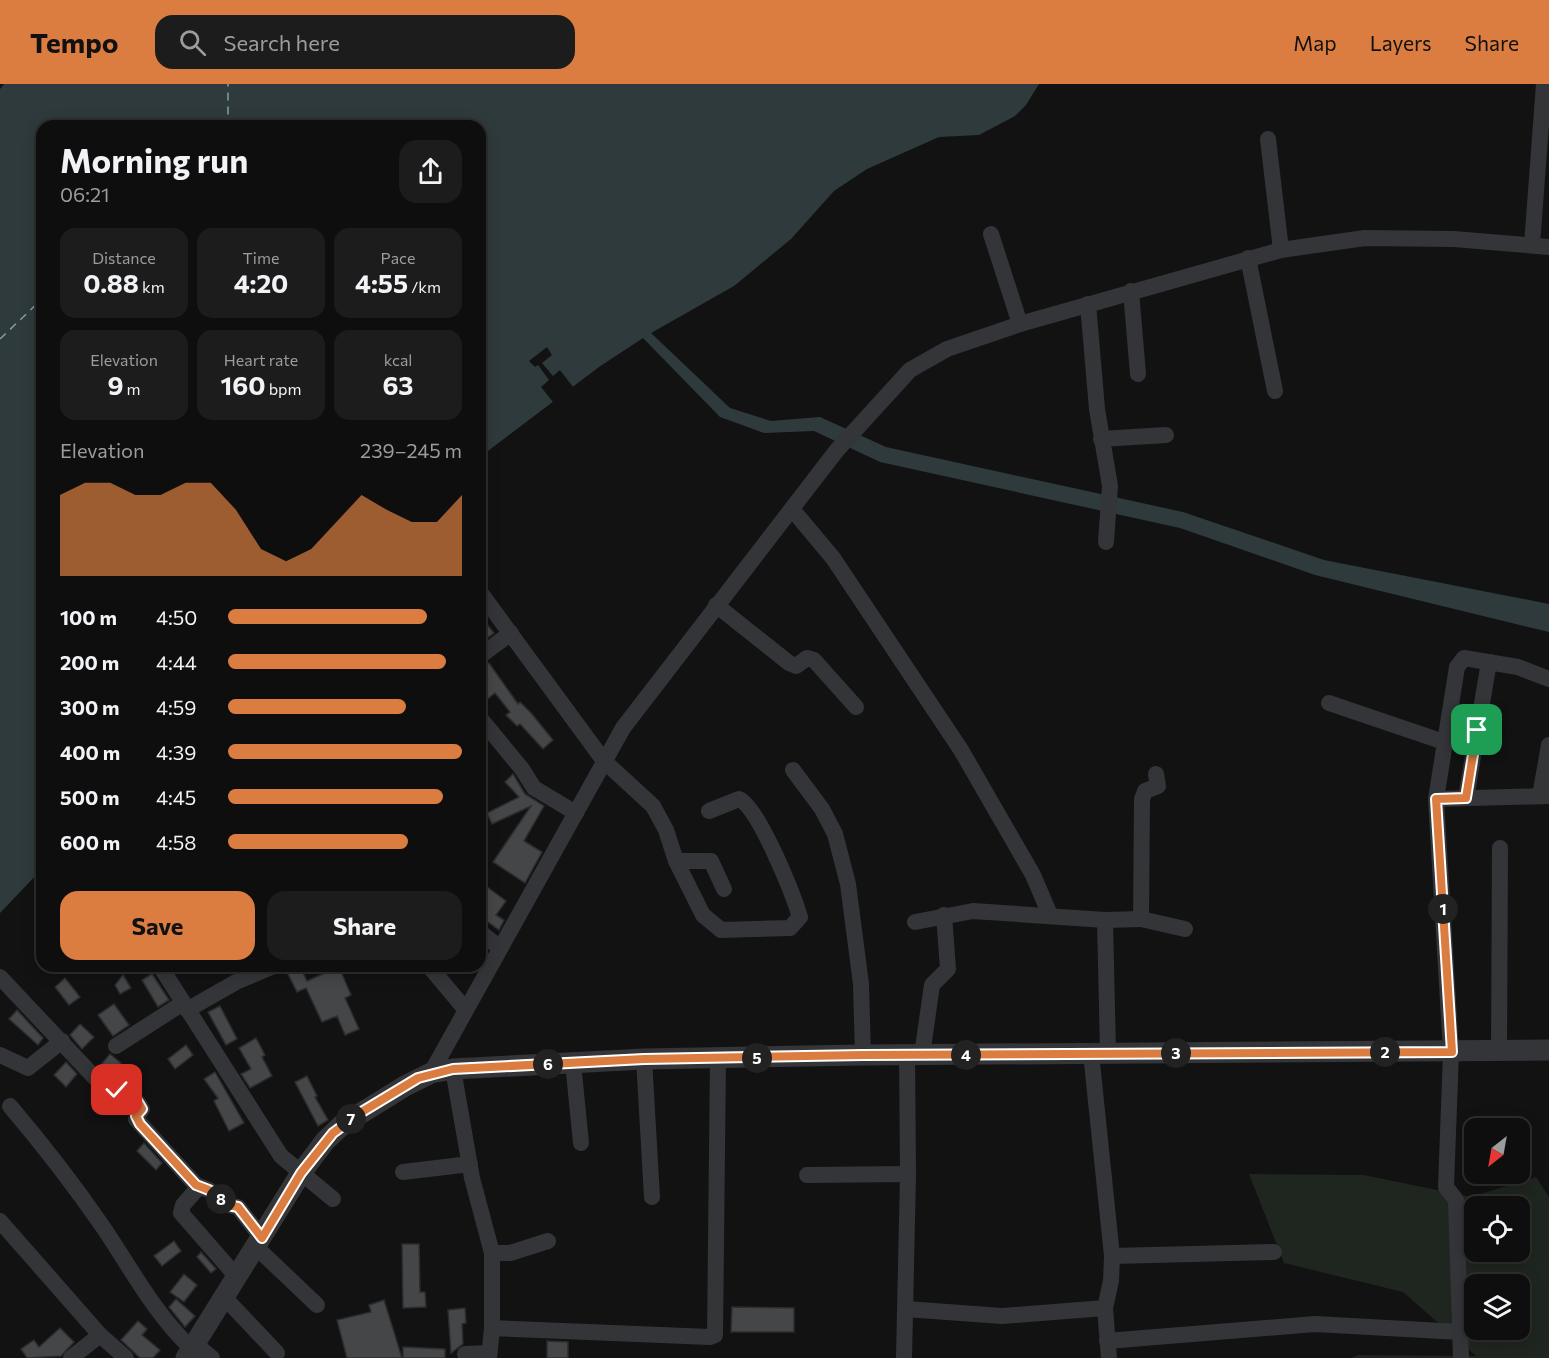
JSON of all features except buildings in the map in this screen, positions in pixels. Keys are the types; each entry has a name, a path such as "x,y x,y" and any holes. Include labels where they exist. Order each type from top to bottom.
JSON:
{"street":[{"path":"1532,245 1545,156 1544,84"},
{"path":"1268,139 1281,250"},
{"path":"992,234 1020,324"},
{"path":"431,1073 623,728 837,450 910,370 947,349 1020,324 1281,250 1365,238 1454,239 1549,247"},
{"path":"1248,258 1275,391"},
{"path":"1131,291 1138,374"},
{"path":"1088,304 1101,439 1110,486 1106,542"},
{"path":"1101,439 1166,435"},
{"path":"792,509 833,558 961,750 1034,875 1050,915"},
{"path":"486,600 604,761 653,806 666,830 676,861 703,915 721,930 790,928 800,917 771,844 747,804 740,799 709,811"},
{"path":"716,605 789,663 796,666 807,658 814,660 856,707"},
{"path":"486,651 510,633"},
{"path":"1461,1358 1456,1200 1446,1187 1452,1052 1436,799 1457,667 1464,658 1518,667 1549,679"},
{"path":"1466,798 1489,662"},
{"path":"1329,703 1444,742"},
{"path":"486,724 522,769 534,788 576,813"},
{"path":"1436,799 1544,796 1549,745"},
{"path":"793,770 822,809 831,826 848,884 861,984 863,1055"},
{"path":"1141,919 1142,799 1145,791 1158,786 1156,774"},
{"path":"1498,1051 1500,848"},
{"path":"676,861 711,861 724,889"},
{"path":"915,922 973,911 1106,920 1141,919 1185,929"},
{"path":"904,1358 908,1174 914,1055 932,985 948,969 944,915"},
{"path":"1106,920 1100,1053 1112,1256 1111,1281 1105,1308 1109,1358"},
{"path":"486,937 500,948"},
{"path":"164,972 276,1150 333,1199"},
{"path":"116,1046 236,981 247,972"},
{"path":"434,972 465,1009"},
{"path":"0,977 97,1080 112,1088 129,1092 135,1097 142,1109 136,1116 140,1124 196,1185 209,1190 228,1205 238,1207 259,1243 317,1305"},
{"path":"0,1055 28,1068 62,1041"},
{"path":"191,1351 301,1173 333,1133 360,1113 431,1073 453,1069 644,1059 863,1055 1549,1050"},
{"path":"644,1059 652,1197"},
{"path":"492,1328 710,1337 715,1335 718,1059"},
{"path":"573,1063 581,1143"},
{"path":"453,1069 482,1223 492,1253 492,1328 489,1356 465,1354"},
{"path":"10,1106 103,1228 169,1328 191,1351 212,1358"},
{"path":"404,1172 470,1164"},
{"path":"807,1175 908,1174"},
{"path":"196,1185 197,1189 183,1205 181,1213 237,1277"},
{"path":"0,1221 100,1335 126,1358"},
{"path":"492,1253 510,1253 548,1241"},
{"path":"1112,1256 1274,1252"},
{"path":"225,1298 277,1353"},
{"path":"906,1309 1002,1316 1105,1308"},
{"path":"1107,1341 1315,1324 1460,1332"},
{"path":"71,1358 100,1335"}],"shaded area":[{"path":"4,84 1039,84 1026,105 1015,116 979,135 939,137 867,169 834,191 791,239 734,286 651,333 730,408 771,421 820,417 886,447 1183,512 1324,560 1549,604 1549,632 1315,575 1180,528 880,462 814,431 764,433 720,417 643,338 599,367 486,452 486,120 36,120 36,875 0,913 0,89"},
{"path":"1249,1174 1364,1175 1466,1196 1464,1196 1464,1262 1530,1262 1530,1196 1474,1196 1513,1184 1530,1184 1530,1179 1536,1177 1549,1197 1549,1358 1351,1358 1358,1355 1476,1356 1403,1292 1284,1263"}],"pier":[{"path":"547,347 552,355 542,363 553,376 560,370 573,387 553,402 541,387 549,380 538,365 535,367 529,361"}],"ferry route":[{"path":"228,84 228,120"},
{"path":"0,339 36,305"}],"route":[{"path":"117,1090 124,1089 135,1097 142,1109 136,1119 196,1185 201,1185 214,1193 225,1204 238,1207 262,1238 314,1154 342,1125 418,1078 453,1069 644,1059 863,1055 1452,1052 1436,799 1466,798 1477,730"}]}
